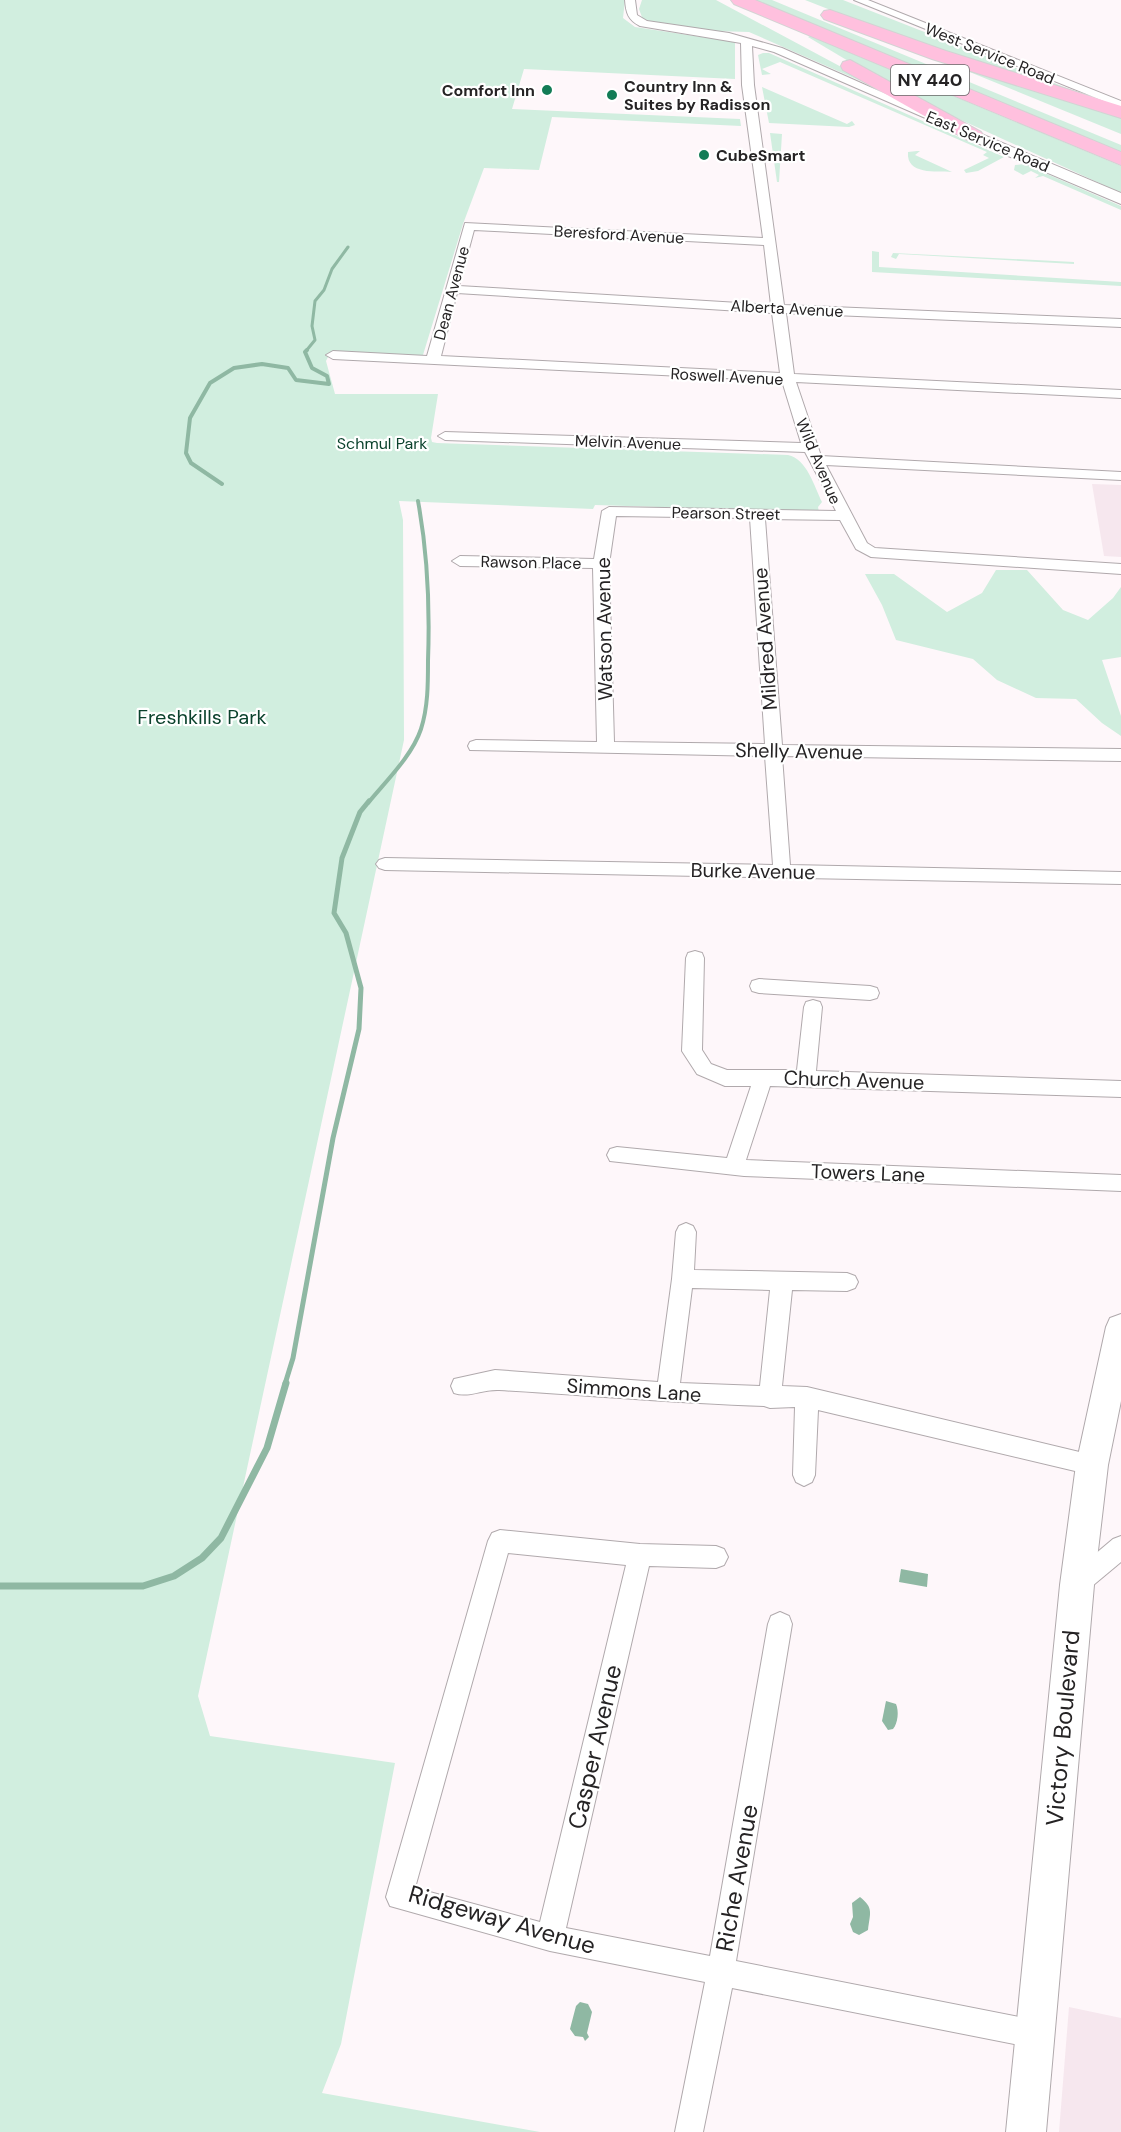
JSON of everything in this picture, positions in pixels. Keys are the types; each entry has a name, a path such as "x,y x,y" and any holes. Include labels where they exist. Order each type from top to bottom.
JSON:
{"highway":[{"path":"730,0 974,136"},
{"name":"NY 440","path":"740,0 1121,159"},
{"name":"NY 440","path":"781,0 1121,140"},
{"path":"812,8 939,55 1121,112"}],"main road":[{"name":"East Service Road","path":"974,136 1121,199"},
{"name":"Victory Boulevard","path":"1026,2132 1077,1584 1092,1465 1121,1327"}],"street":[{"name":"East Service Road","path":"630,0 630,13 634,20 644,24 746,40 778,50 974,136"},
{"name":"West Service Road","path":"859,0 1121,105"},
{"name":"Wild Avenue","path":"746,40 748,79 788,379 813,454 843,516 861,546 868,551 1121,569"},
{"name":"Beresford Avenue","path":"469,226 770,242"},
{"name":"Dean Avenue","path":"433,360 469,226"},
{"name":"Alberta Avenue","path":"453,289 778,309 1121,323"},
{"name":"Roswell Avenue","path":"333,355 1121,394"},
{"name":"Melvin Avenue","path":"445,436 813,454 1121,476"},
{"name":"Pearson Street","path":"609,511 843,516"},
{"name":"Watson Avenue","path":"606,748 601,564 609,511"},
{"name":"Mildred Avenue","path":"757,514 782,871"},
{"name":"Rawson Place","path":"460,561 601,564"},
{"name":"Shelly Avenue","path":"476,746 1121,755"},
{"name":"Burke Avenue","path":"385,864 1121,878"},
{"name":"Church Avenue","path":"695,958 692,1052 704,1069 725,1078 806,1078 1121,1089"},
{"path":"759,986 870,993"},
{"path":"798,988 799,999 805,1006 813,1008 826,1003 828,990"},
{"path":"806,1078 813,1008"},
{"path":"734,1167 763,1078"},
{"name":"Towers Lane","path":"616,1155 734,1167 1121,1183"},
{"path":"668,1393 683,1280 686,1232"},
{"path":"683,1280 847,1282"},
{"path":"770,1398 782,1281"},
{"name":"Simmons Lane","path":"462,1386 495,1380 668,1393 770,1398 807,1397 1092,1465"},
{"path":"804,1475 807,1397"},
{"name":"Ridgeway Avenue","path":"716,1557 640,1555 500,1541 399,1897 550,1938 1034,2034"},
{"path":"1077,1584 1121,1547"},
{"name":"Casper Avenue","path":"550,1938 640,1555"},
{"name":"Riche Avenue","path":"689,2132 721,1972 780,1624"}],"shaded area":[{"path":"1092,484 1121,485 1121,557 1104,556"},
{"path":"901,1569 928,1574 927,1587 899,1582"},
{"path":"886,1701 896,1704 898,1710 895,1726 888,1730 882,1721"},
{"path":"860,1897 867,1904 870,1915 868,1930 859,1935 853,1932 850,1924 853,1917 852,1903"},
{"path":"580,2002 588,2004 592,2012 587,2033 589,2037 585,2041 583,2037 575,2036 570,2029 576,2006"},
{"path":"1069,2007 1121,2018 1121,2132 1059,2132"}],"green space":[{"name":"Freshkills Park","path":"0,0 625,0 623,18 635,27 735,42 735,79 524,69 512,109 740,119 741,126 552,117 539,170 484,168 463,224 423,355 412,357 330,353 326,361 335,394 438,394 432,442 788,455 805,467 822,502 818,507 819,512 595,505 593,509 399,501 403,520 404,740 198,1696 210,1736 395,1763 341,2044 322,2093 540,2132 0,2132"},
{"path":"642,0 716,0 875,85 872,86 749,32 714,31 643,20 639,9"},
{"path":"749,0 772,0 1121,145 1121,156"},
{"path":"805,0 843,0 1100,101 951,55"},
{"path":"808,37 1121,166 1121,193 902,93"},
{"path":"769,53 1004,157 978,171 966,173 964,170 989,158 983,155 987,152 780,62 762,69 771,74 762,75 758,55"},
{"path":"950,64 1121,116 1121,134"},
{"path":"762,87 847,124 852,121 855,125 849,127 769,123"},
{"path":"770,133 782,134 779,182 777,182"},
{"path":"920,151 915,155 952,172 923,170 912,165 908,152"},
{"path":"1024,164 1121,206 1121,210 1043,176 1035,178 1039,175 1031,171 1023,175 1014,170 1015,165"},
{"path":"872,251 879,252 879,267 1121,282 1121,286 872,272"},
{"path":"893,253 1074,262 1074,264 899,254 896,259 891,257"},
{"path":"996,570 1027,570 1063,610 1088,620 1113,598 1121,587 1121,657 1102,660 1121,716 1121,736 1102,723 1076,699 1036,698 997,680 973,659 896,640 882,605 865,574 894,574 947,612 982,593"}],"waterway":[{"path":"306,351 315,340 312,326 315,301 324,290 332,269 348,247"},
{"path":"222,484 191,463 186,453 190,418 210,383 234,368 262,364 288,368 296,380 329,384 327,376 312,368 306,351"},
{"path":"368,803 411,749 421,729 425,712 429,620 426,561 418,501"},
{"path":"285,1384 293,1358 333,1138 359,1029 361,988 346,933 334,913 342,858 360,812 369,801"},
{"path":"0,1586 143,1586 174,1576 202,1558 221,1538 267,1448 286,1383"}],"place":[{"name":"Comfort Inn","path":"547,90"},
{"name":"Country Inn & Suites by Radisson","path":"612,95"},
{"name":"CubeSmart","path":"704,155"}],"park label":[{"name":"Schmul Park","path":"382,443"}]}
